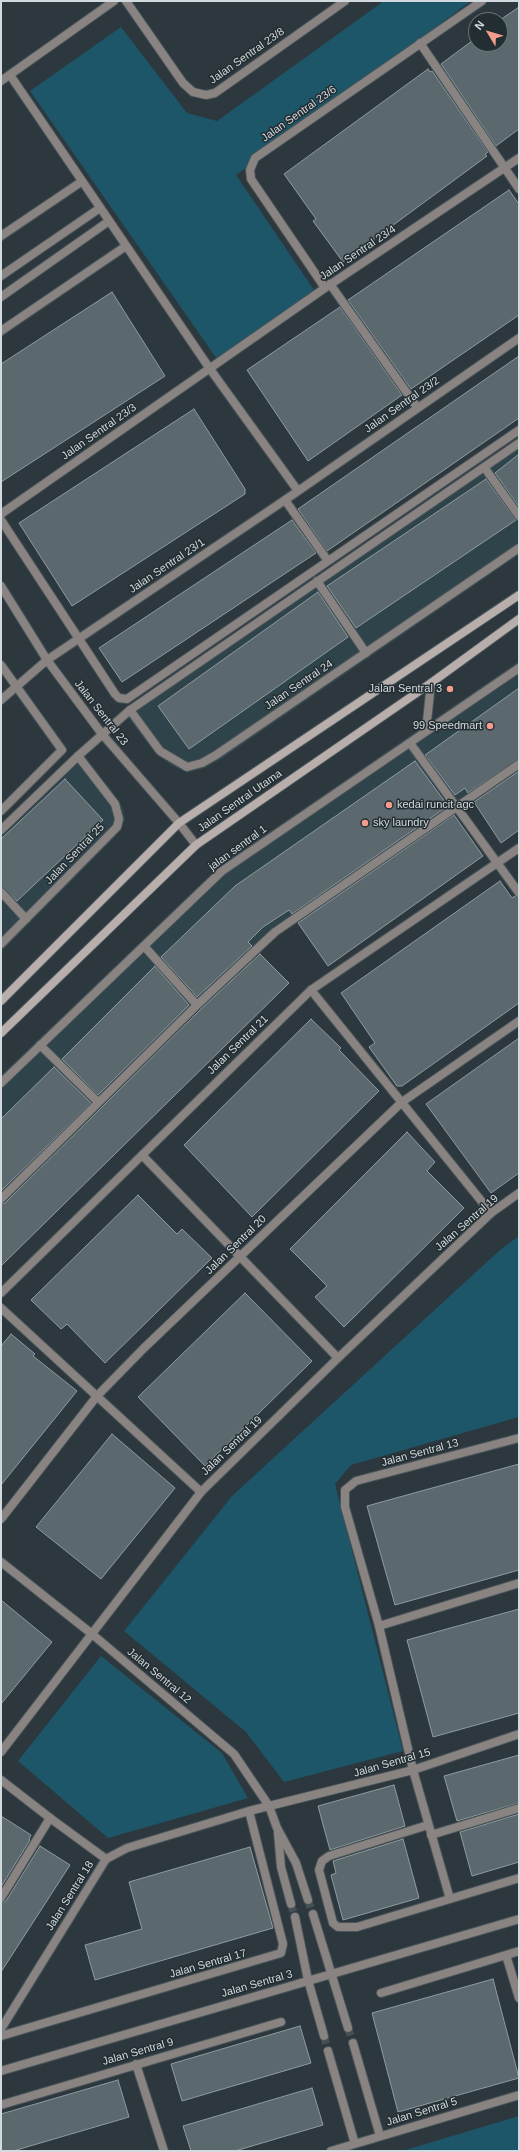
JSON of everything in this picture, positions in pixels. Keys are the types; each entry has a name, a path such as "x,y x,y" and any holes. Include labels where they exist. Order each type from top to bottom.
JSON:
{"street":[{"path":"1,81 114,1"},
{"name":"Jalan Sentral 23/8","path":"126,1 183,83 193,92 206,95 215,93 345,1"},
{"name":"Jalan Sentral 23/6","path":"417,407 327,286 251,179 250,170 255,158 482,1"},
{"path":"420,44 519,189"},
{"path":"10,75 81,182 210,369 298,491"},
{"name":"Jalan Sentral 23/4","path":"210,369 327,286 519,158"},
{"path":"1,236 81,182"},
{"path":"1,276 100,208"},
{"path":"1,297 109,221"},
{"path":"1,331 126,246"},
{"name":"Jalan Sentral 23/2","path":"298,491 417,407 519,338"},
{"name":"Jalan Sentral 23/3","path":"1,514 210,369"},
{"path":"1,520 115,694 119,698 127,699 519,430"},
{"path":"1,830 78,756 130,710 519,443"},
{"path":"484,467 519,516"},
{"name":"Jalan Sentral 23/1","path":"1,700 47,660 298,491"},
{"path":"285,500 328,562"},
{"name":"Jalan Sentral 24","path":"130,710 160,751 187,767 202,763 216,756 519,548"},
{"path":"317,581 366,653"},
{"name":"Jalan Sentral 23","path":"1,586 47,660 102,734 179,823 196,845"},
{"name":"Jalan Sentral Utama","path":"1,1001 179,823 519,595"},
{"name":"Jalan Sentral Utama","path":"1,1032 196,845 431,683 519,619"},
{"path":"1,665 62,750 1,812"},
{"name":"jalan sentral 1","path":"1,1083 222,871 519,668"},
{"path":"426,731 431,683"},
{"path":"410,743 455,807 519,893"},
{"name":"Jalan Sentral 25","path":"1,944 117,827 119,819 115,804 78,756"},
{"path":"1,1199 197,1005 275,932 519,764"},
{"name":"Jalan Sentral 21","path":"1,1294 311,990 519,848"},
{"path":"1,892 26,919"},
{"path":"144,946 197,1005"},
{"path":"311,990 491,1214"},
{"name":"Jalan Sentral 20","path":"1,1519 97,1396 240,1256 402,1102 519,1021"},
{"path":"40,1045 98,1102"},
{"path":"142,1155 338,1358"},
{"name":"Jalan Sentral 19","path":"1,1752 201,1492 338,1358 491,1214 519,1193"},
{"path":"1,1308 201,1492"},
{"name":"Jalan Sentral 13","path":"379,1626 345,1507 345,1490 356,1482 519,1438"},
{"name":"Jalan Sentral 12","path":"1,1562 92,1634 234,1754 269,1806 278,1828 296,1863 308,1900"},
{"path":"450,1899 413,1770 379,1626 519,1583"},
{"name":"Jalan Sentral 15","path":"269,1806 413,1770 519,1734"},
{"path":"1,1780 106,1859"},
{"name":"Jalan Sentral 18","path":"1,2029 106,1859 127,1848 269,1806"},
{"path":"431,1835 519,1808"},
{"name":"Jalan Sentral 17","path":"1,2036 281,1953 283,1944 250,1811"},
{"path":"1,1898 50,1818"},
{"path":"428,1825 330,1856 322,1860 319,1870 333,1923 338,1927 357,1926 519,1878"},
{"name":"Jalan Sentral 12","path":"278,1828 281,1867 291,1904"},
{"path":"313,1914 348,2028"},
{"path":"295,1917 308,1980 324,2036"},
{"name":"Jalan Sentral 3","path":"1,2071 519,1919"},
{"path":"381,1993 519,1951"},
{"path":"506,1955 519,1998"},
{"name":"Jalan Sentral 9","path":"1,2105 281,2022"},
{"path":"353,2043 380,2136"},
{"path":"328,2051 355,2144"},
{"path":"136,2064 164,2151"},
{"name":"Jalan Sentral 5","path":"331,2151 519,2095"}],"shaded area":[{"path":"384,1 471,1 236,175 316,293 219,362 30,91 121,27 187,113 217,121"},
{"path":"519,439 519,555 220,760 205,768 187,773 170,765 155,753 123,711"},
{"path":"519,661 519,768 276,935 185,1022 1,1203 1,1075 218,867"},
{"path":"72,757 86,757 119,801 124,810 125,820 122,828 112,840 1,952 1,825"},
{"path":"519,1236 519,1417 351,1465 335,1484 403,1751 284,1782 246,1732 124,1631 232,1496 501,1249"},
{"path":"101,1656 222,1753 248,1798 108,1838 18,1761"},
{"path":"519,2116 519,2151 402,2151"}],"building":[{"path":"519,7 519,129 496,146 441,64 468,44 468,52 508,52 508,15"},
{"path":"428,69 430,72 432,71 488,152 485,154 487,156 343,262 313,221 316,219 284,174"},
{"path":"509,190 519,204 519,315 411,389 348,300"},
{"path":"112,292 165,376 1,482 1,364"},
{"path":"340,307 402,395 308,461 247,370"},
{"path":"519,356 519,418 327,551 298,509"},
{"path":"194,409 245,489 245,494 72,606 19,523"},
{"path":"519,454 519,507 495,473"},
{"path":"486,479 516,520 356,628 327,586"},
{"path":"292,520 316,553 122,682 99,648"},
{"path":"318,592 348,637 189,749 158,706"},
{"path":"519,688 519,759 468,793 465,788 455,795 425,755"},
{"path":"415,761 448,806 292,914 289,910 263,927 248,942 252,946 197,997 161,957 235,886"},
{"path":"519,771 519,830 501,843 474,802"},
{"path":"65,779 103,820 17,901 1,887 1,839"},
{"path":"454,815 483,856 328,966 298,923"},
{"path":"500,881 512,898 515,896 519,898 519,1003 402,1086 397,1086 369,1047 375,1043 341,993"},
{"path":"260,954 289,983 1,1266 1,1204 5,1203 201,1009"},
{"path":"155,966 189,1005 98,1095 62,1059"},
{"path":"311,1019 341,1048 339,1050 379,1091 252,1217 184,1145"},
{"path":"519,1038 519,1173 491,1193 426,1104"},
{"path":"54,1067 91,1103 1,1191 1,1119"},
{"path":"407,1132 435,1162 427,1171 464,1208 344,1327 315,1297 327,1286 290,1249"},
{"path":"138,1195 177,1234 182,1229 212,1258 105,1363 67,1324 61,1329 31,1300"},
{"path":"245,1293 312,1361 205,1466 138,1397"},
{"path":"11,1334 35,1354 33,1356 77,1391 1,1485 1,1346"},
{"path":"112,1434 175,1488 101,1579 36,1527"},
{"path":"519,1464 519,1570 395,1605 367,1506"},
{"path":"1,1600 52,1642 1,1704"},
{"path":"519,1609 519,1713 433,1737 407,1640"},
{"path":"519,1755 519,1803 457,1821 444,1776"},
{"path":"394,1785 405,1826 330,1850 318,1806"},
{"path":"519,1814 519,1862 472,1876 460,1832"},
{"path":"1,1816 31,1835 30,1840 1,1887"},
{"path":"403,1839 419,1898 343,1920 331,1875 336,1873 333,1861"},
{"path":"40,1846 70,1865 1,1972 1,1903 6,1901"},
{"path":"250,1847 273,1928 95,1980 85,1945 142,1929 129,1882"},
{"path":"493,1979 519,2078 398,2112 372,2013"},
{"path":"300,2026 311,2063 182,2101 171,2064"},
{"path":"118,2080 129,2117 13,2151 1,2151 1,2114"},
{"path":"312,2088 323,2125 235,2151 191,2151 183,2126"}],"tunnel":[{"path":"308,1900 313,1914"},
{"path":"291,1904 295,1917"},
{"path":"348,2028 353,2043"},
{"path":"324,2036 328,2051"}],"place":[{"name":"Jalan Sentral 3","path":"450,689"},
{"name":"99 Speedmart","path":"490,726"},
{"name":"kedai runcit agc","path":"389,805"},
{"name":"sky laundry","path":"365,823"}]}
